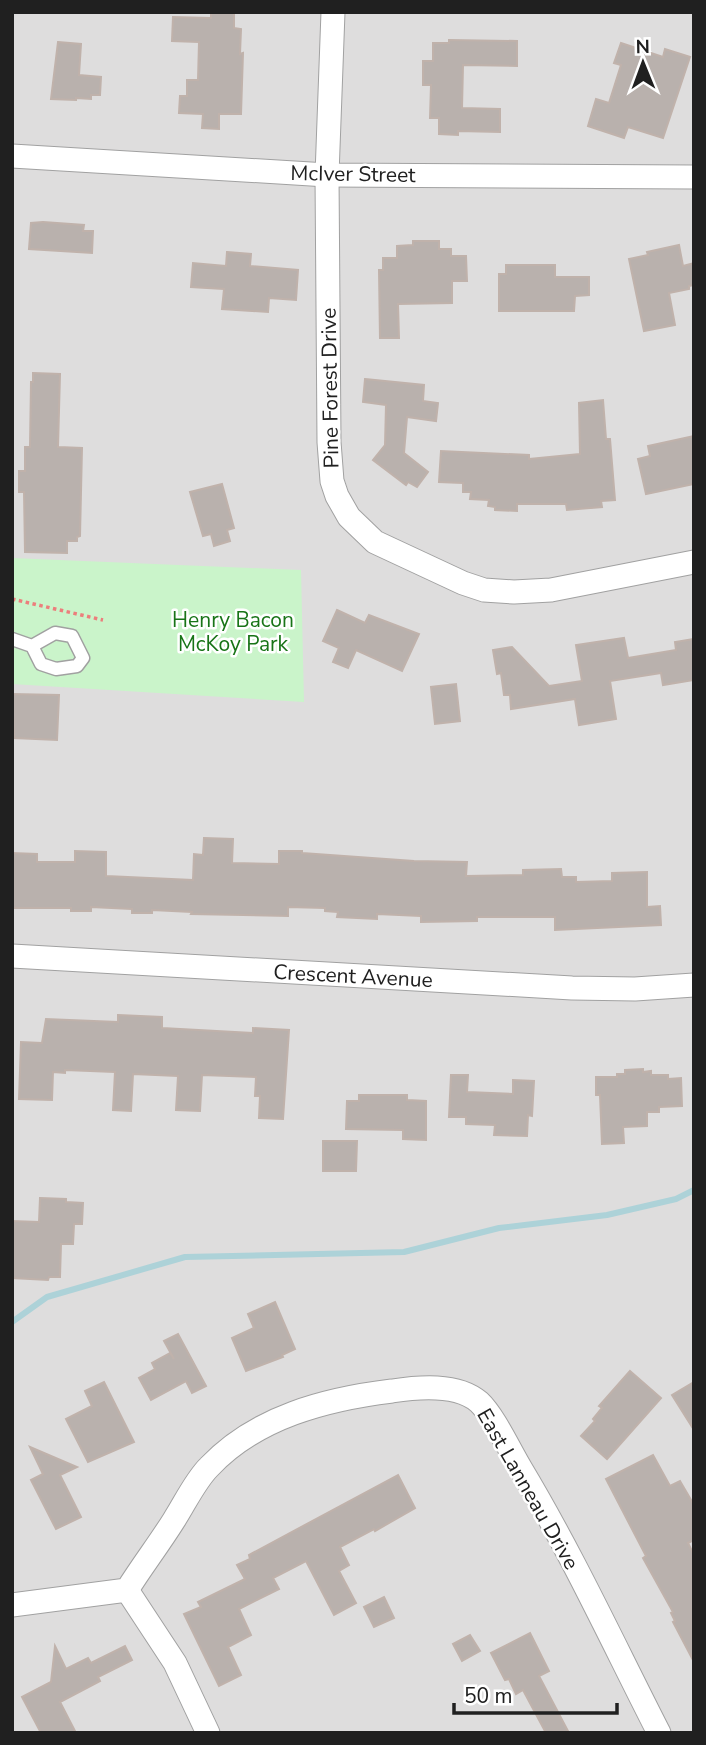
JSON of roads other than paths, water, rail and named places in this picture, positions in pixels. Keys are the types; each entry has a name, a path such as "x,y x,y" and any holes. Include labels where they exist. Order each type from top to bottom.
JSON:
{"street":[{"name":"Pine Forest Drive","path":"333,12 327,175 330,461 337,496 349,517 375,542 484,590 551,590 694,562"},
{"name":"McIver Street","path":"12,156 327,175 694,177"},
{"name":"Crescent Avenue","path":"12,957 572,988 635,989 694,985"},
{"name":"East Lanneau Drive","path":"127,1590 207,1469 226,1450 250,1434 305,1408 365,1394 408,1389 446,1389 466,1394 480,1403 543,1506 659,1733"},
{"path":"12,1605 127,1590 175,1663 208,1733"}],"lane":[{"path":"12,639 32,646"}],"waterway":[{"path":"12,1322 47,1297 185,1257 404,1252 499,1228 607,1215 676,1199 694,1190"}],"park label":[{"name":"Henry Bacon McKoy Park","path":"233,632"}]}
